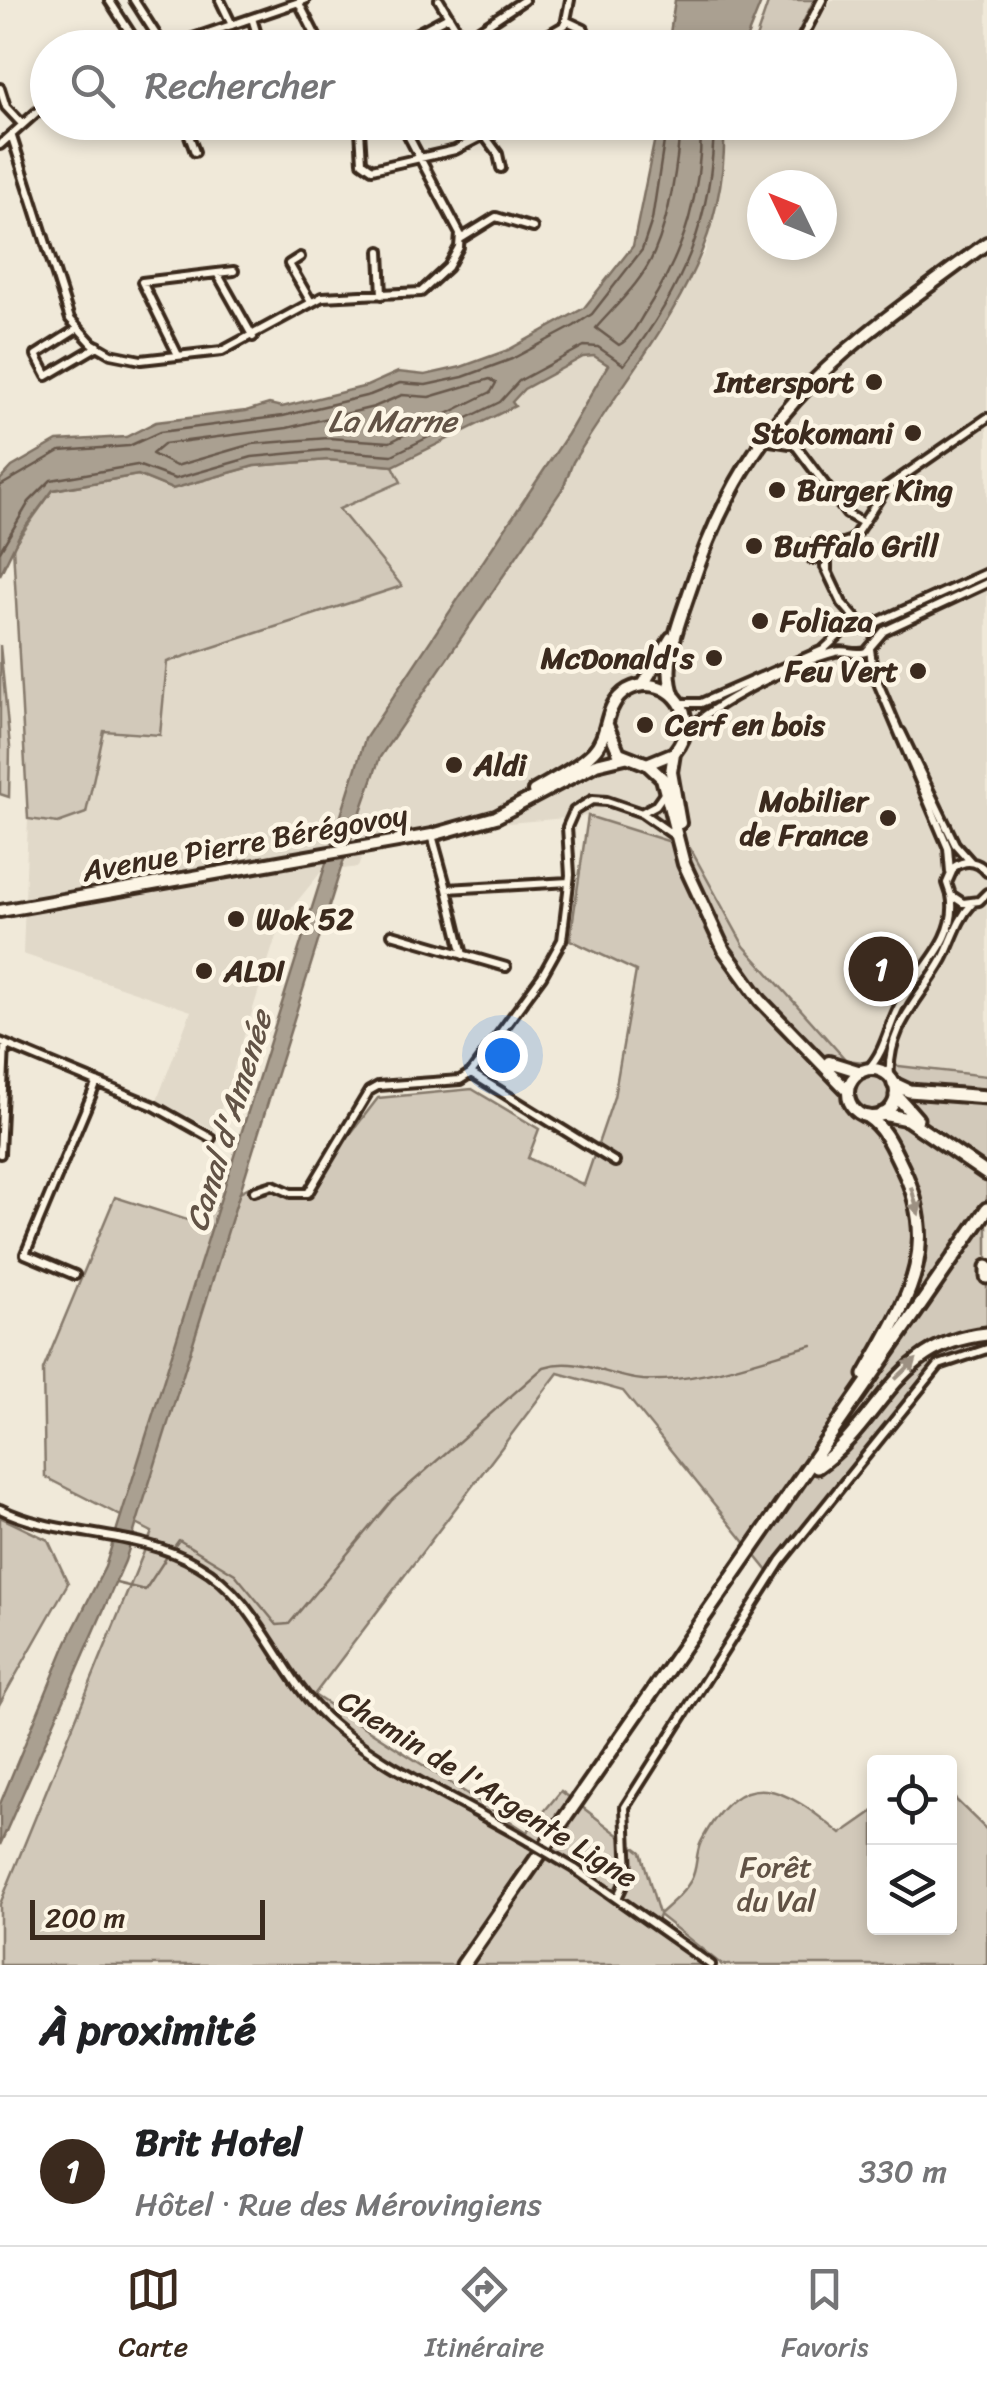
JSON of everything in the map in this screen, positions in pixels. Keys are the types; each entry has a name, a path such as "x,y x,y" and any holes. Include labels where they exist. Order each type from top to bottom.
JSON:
{"highway":[{"path":"893,1086 909,1091 987,1097"},
{"path":"893,1086 910,1114 987,1165"},
{"path":"883,1114 907,1120 987,1174"},
{"path":"850,1408 914,1279 922,1242 912,1186 881,1128 868,1117"},
{"path":"462,1965 987,1208"},
{"path":"471,1965 987,1220"},
{"path":"987,1267 987,1277"},
{"path":"816,1467 920,1356 955,1339 987,1334"}],"main road":[{"path":"478,822 523,804 606,759 625,758 646,764 660,774 676,837 702,910 741,975 848,1091 855,1111 868,1117 883,1114 893,1086 864,1071 830,1062 764,997 729,947 690,862 672,780 674,753 685,734 670,671 678,624 708,538 776,418 829,362 987,242"},
{"path":"478,822 581,762 596,749 617,698 643,685 678,624"},
{"path":"643,685 677,700"},
{"path":"607,725 614,747 625,758"},
{"path":"646,764 674,753"},
{"name":"Avenue Pierre Bérégovoy","path":"0,911 432,835 478,822"},
{"path":"848,1091 864,1071"}],"street":[{"path":"109,0 128,30"},
{"path":"134,0 153,30"},
{"path":"220,0 232,24"},
{"path":"440,0 458,30"},
{"path":"481,30 524,0"},
{"path":"553,30 567,21 570,0"},
{"path":"806,30 822,0"},
{"path":"215,30 302,1 314,30"},
{"path":"423,30 449,16"},
{"path":"252,18 256,30"},
{"path":"567,21 584,28"},
{"path":"0,88 6,106 22,124"},
{"path":"17,158 2,144 30,117"},
{"path":"12,137 64,304 77,328 110,354 141,360 222,351 328,296 414,294 437,282 461,239 496,216 533,228"},
{"path":"191,140 195,152"},
{"path":"361,140 362,162 368,168 455,150 473,140"},
{"path":"411,140 461,239"},
{"path":"488,140 498,154 501,168"},
{"path":"380,251 382,295"},
{"path":"300,257 289,264 311,302"},
{"path":"178,355 142,282 234,271"},
{"path":"217,274 253,336"},
{"path":"77,328 36,355 47,376 98,346"},
{"path":"776,418 847,514 863,523"},
{"path":"677,700 701,704 823,650 841,636 846,626 842,603 823,560 828,548 852,540 886,488 987,418"},
{"path":"761,440 776,438 792,444"},
{"path":"823,560 810,556 810,546 820,541 828,548"},
{"path":"869,626 987,573"},
{"path":"864,1071 878,1056 898,1007 940,947 951,919 948,848 873,671 870,649 874,639 891,627 987,583"},
{"path":"842,603 858,621 869,626 874,639"},
{"path":"846,626 858,621"},
{"path":"841,636 847,651"},
{"path":"857,654 870,649"},
{"path":"685,734 706,713 734,696 847,651 857,654 873,671"},
{"path":"898,728 955,844 971,862 985,868"},
{"path":"642,813 656,805 666,790"},
{"path":"254,1190 273,1185 291,1193 308,1193 363,1098 378,1086 446,1084 470,1073 562,940 569,882 567,827 574,811 599,800 642,813 676,837"},
{"path":"432,835 463,955"},
{"path":"950,872 971,862"},
{"path":"447,889 569,882"},
{"path":"893,1086 891,1052 904,1015 940,964 972,904 987,893"},
{"path":"951,895 972,904"},
{"path":"392,934 506,967"},
{"path":"0,1154 3,1044 154,1106 211,1138"},
{"path":"470,1073 615,1162"},
{"path":"74,1275 25,1254 96,1082"},
{"path":"618,1896 628,1875 625,1807 781,1561 939,1365 987,1349"},
{"name":"Chemin de l'Argente Ligne","path":"0,1510 38,1523 105,1532 152,1545 196,1564 226,1586 313,1704 334,1724 618,1896 711,1965"}],"shaded area":[{"path":"831,0 987,0 987,1076 846,1060 744,946 690,848 588,816 370,835 358,867 321,872 281,921 214,1130 157,1100 191,1011 23,954 28,819 58,823 85,813 104,731 167,662 401,587 339,508 401,483 393,466 514,406 511,402 524,389 588,355 630,375 705,252 725,140 957,140 957,30 814,30"}],"green space":[{"path":"769,0 814,0 799,30 759,30"},
{"path":"328,460 393,466 401,482 339,509 402,586 167,662 160,735 104,731 86,813 58,823 28,819 13,546 53,490 138,475 172,489 254,466"},
{"path":"0,645 10,747 9,797 0,794"},
{"name":"Forêt du Val","path":"588,816 690,848 744,946 846,1060 987,1076 987,1355 951,1360 772,1576 623,1391 558,1373 314,1695 527,1832 561,1791 641,1852 659,1914 691,1880 699,1847 717,1816 749,1791 765,1790 801,1804 841,1834 867,1816 867,1935 957,1935 957,1801 987,1830 987,1965 722,1965 659,1915 654,1929 703,1965 0,1965 0,1904 152,1532 45,1477 43,1370 115,1197 187,1220 255,1184 305,1193 378,1098 472,1089 539,1129 528,1158 584,1185 614,1097 636,971 570,940"},
{"path":"0,1517 48,1540 68,1583 0,1703"}],"water":[{"path":"675,0 762,0 750,30 671,30"},
{"name":"La Marne","path":"655,140 723,140 713,220 677,303 573,462 563,488 380,757 341,868 125,1561 0,1845 0,1804 67,1642 105,1567 365,739 568,434 608,365 594,356 583,357 524,389 512,402 515,406 393,466 328,460 254,466 172,489 138,475 53,490 20,534 0,575 0,480 12,467 57,441 126,437 156,422 246,411 269,404 282,407 367,386 398,372 425,375 508,350 584,308 633,246"}],"waterway":[{"path":"174,1547 179,1540 235,1574 277,1625 289,1624 392,1500 544,1367 569,1364 630,1378 664,1380 707,1374 812,1345"},
{"path":"116,1583 145,1590 166,1558"}],"place":[{"name":"Intersport","path":"874,382"},
{"name":"Stokomani","path":"913,433"},
{"name":"Burger King","path":"777,490"},
{"name":"Buffalo Grill","path":"754,546"},
{"name":"Foliaza","path":"760,621"},
{"name":"McDonald's","path":"714,658"},
{"name":"Feu Vert","path":"918,671"},
{"name":"Cerf en bois","path":"645,725"},
{"name":"Aldi","path":"454,765"},
{"name":"Mobilier de France","path":"888,818"},
{"name":"Wok 52","path":"236,919"},
{"name":"Brit Hotel","path":"881,969"},
{"name":"ALDI","path":"204,971"}],"water label":[{"name":"Canal d'Amenée","path":"229,1121"}]}
